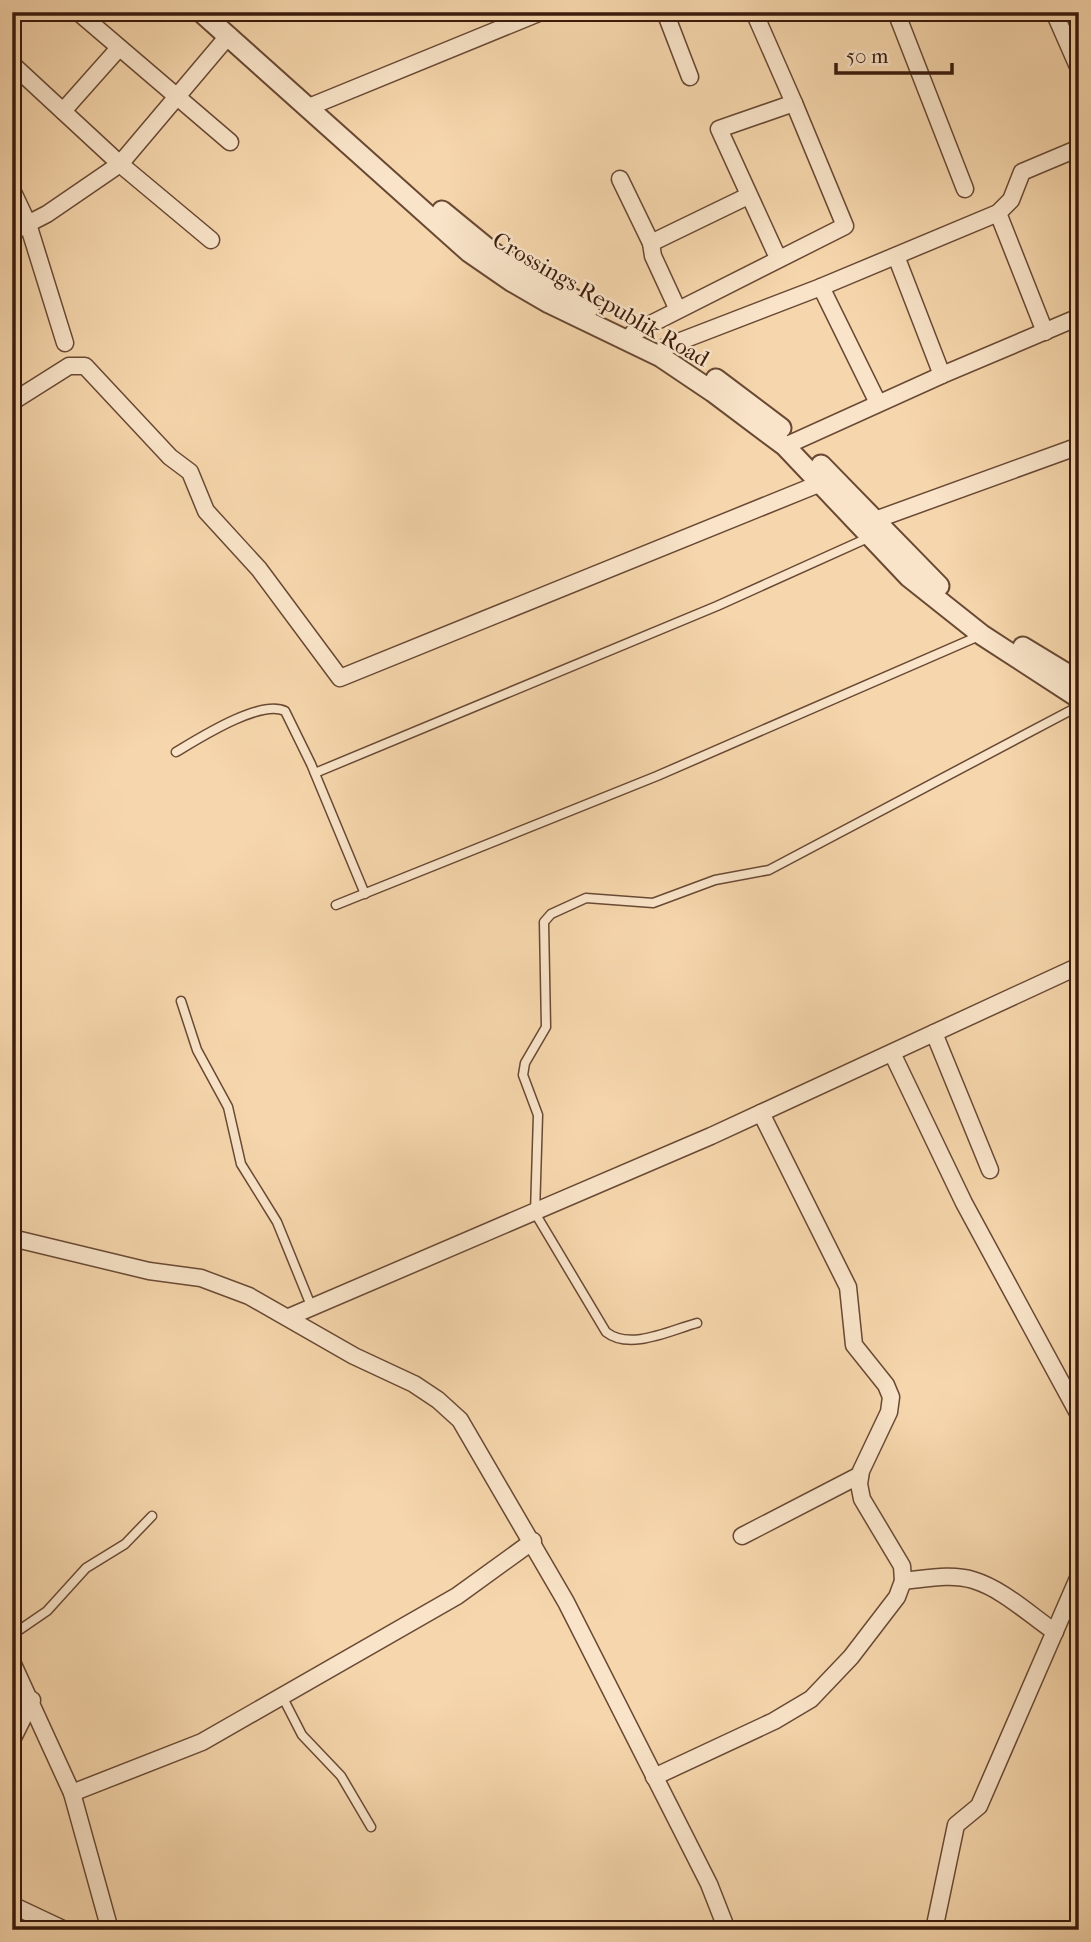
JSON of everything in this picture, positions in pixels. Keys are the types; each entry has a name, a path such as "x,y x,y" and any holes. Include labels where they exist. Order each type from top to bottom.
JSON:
{"street":[{"path":"78,12 230,142"},
{"name":"Crossings Republik Road","path":"201,12 314,104 469,251 539,297 662,357 791,443 821,482 874,528 909,577 982,635 1079,698"},
{"path":"221,12 314,104 492,252 529,276 665,347 750,402 874,528 925,574 955,599 1079,681"},
{"path":"665,12 690,77"},
{"path":"633,332 845,226 754,12"},
{"path":"896,12 965,189"},
{"path":"1054,12 1079,69"},
{"path":"314,104 534,14"},
{"path":"12,232 120,164 229,36"},
{"path":"63,111 119,48"},
{"path":"12,64 120,164 211,240"},
{"path":"778,258 719,130 794,103"},
{"path":"665,347 821,287 998,213 1012,200 1022,172 1079,148"},
{"path":"620,179 651,243 653,256 677,308"},
{"path":"12,190 27,224 65,343"},
{"path":"651,243 748,196"},
{"path":"998,213 1045,332"},
{"path":"896,256 942,376"},
{"path":"821,287 878,402"},
{"path":"791,443 878,402 1079,317"},
{"path":"12,402 69,366 85,366 170,457 190,472 206,511 259,569 340,678 821,482"},
{"path":"874,528 1079,446"},
{"path":"289,1317 535,1213 761,1113 1079,966"},
{"path":"934,1034 990,1170"},
{"path":"892,1053 964,1203 1079,1415"},
{"path":"654,1777 774,1721 811,1699 830,1682 874,1627 897,1597 903,1581 902,1566 862,1499 860,1475 889,1412 891,1397 886,1385 854,1345 848,1287 761,1113"},
{"path":"12,1238 149,1271 201,1279 249,1296 354,1356 415,1384 460,1420 533,1541 709,1884 726,1926 708,1930"},
{"path":"742,1536 860,1475"},
{"path":"72,1793 202,1742 457,1596 533,1541"},
{"path":"934,1930 956,1825 979,1806 1079,1576"},
{"path":"903,1581 951,1577 972,1579 992,1588 1055,1632"},
{"path":"12,1662 32,1700 72,1793 110,1930"},
{"path":"12,1740 32,1700"},
{"path":"12,1905 65,1930"}],"lane":[{"path":"314,773 717,606 874,528"},
{"path":"336,905 669,771 982,635"},
{"path":"697,1322 655,1335 625,1341 615,1339 606,1332 535,1213 538,1115 523,1075 525,1063 546,1027 542,930 551,914 596,897 653,903 715,880 769,870 1079,706"},
{"path":"176,752 242,717 279,709 288,716 365,894"},
{"path":"181,1000 197,1050 228,1107 241,1164 277,1222 312,1308"},
{"path":"12,1635 47,1611 86,1568 125,1544 152,1516"},
{"path":"282,1696 302,1735 341,1776 371,1827"}],"green space":[{"path":"12,1917 42,1930 12,1930"}]}
